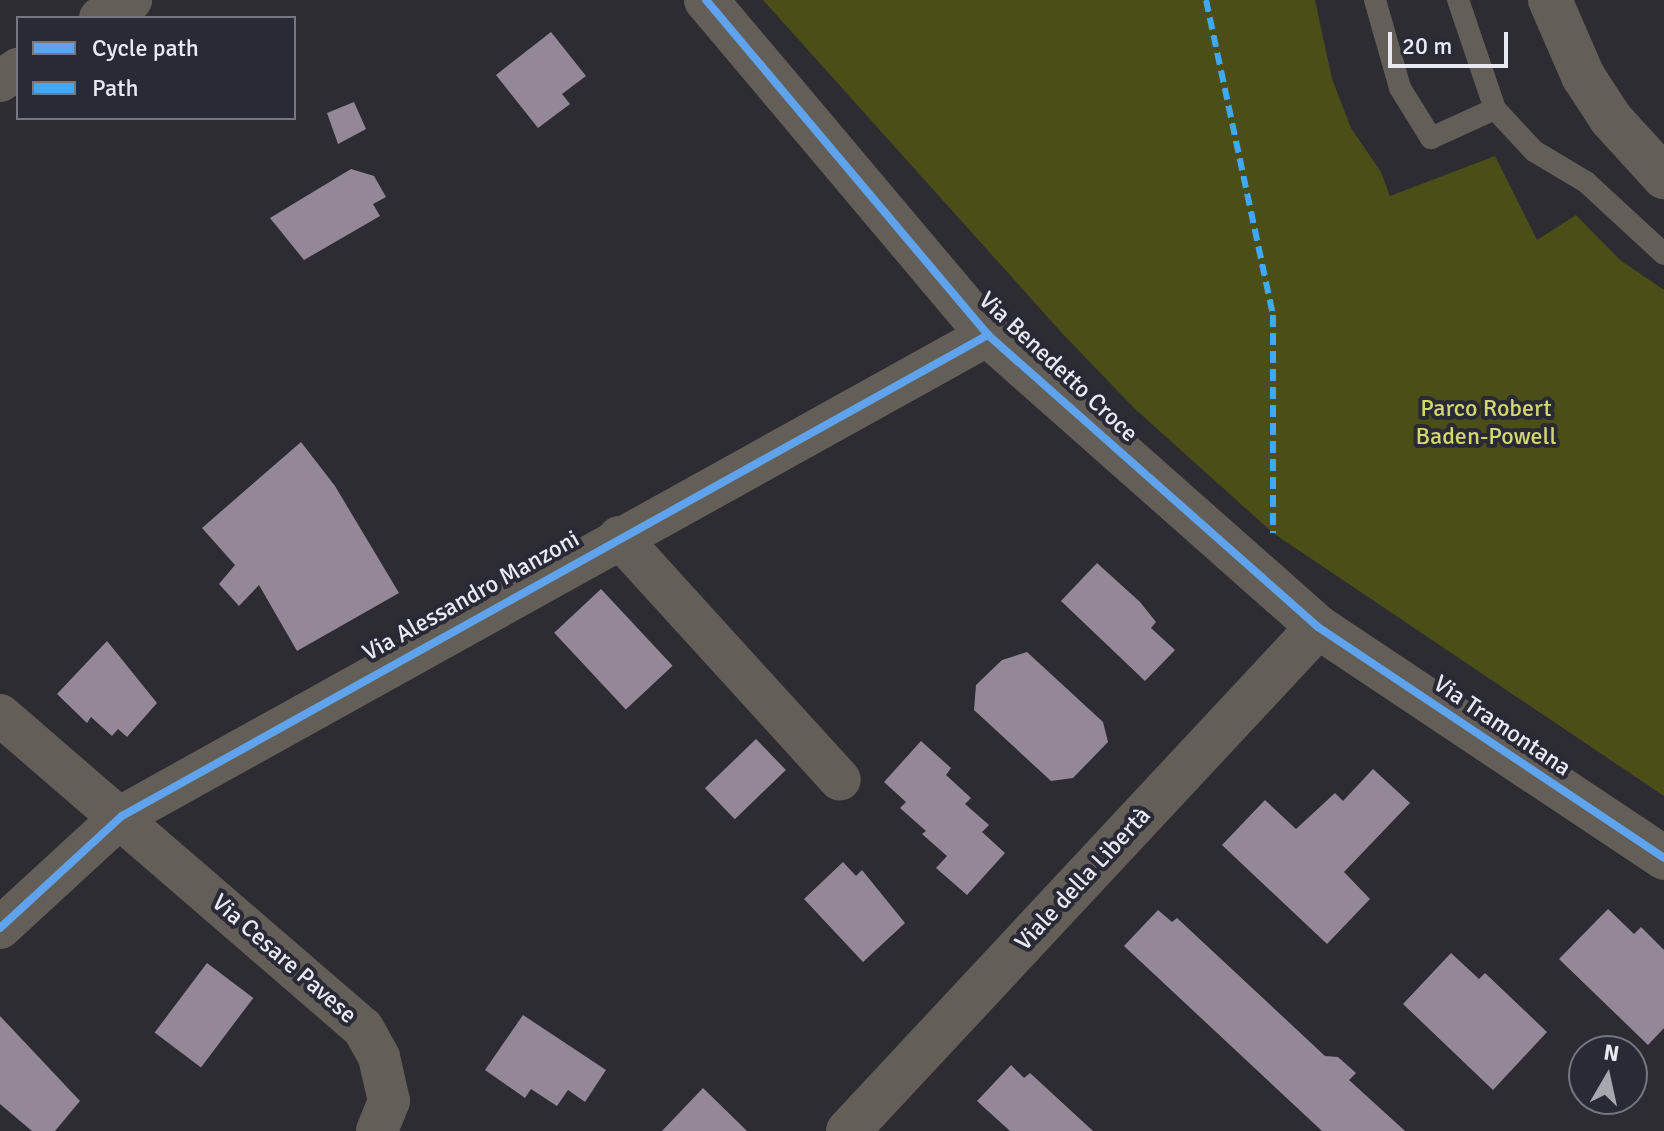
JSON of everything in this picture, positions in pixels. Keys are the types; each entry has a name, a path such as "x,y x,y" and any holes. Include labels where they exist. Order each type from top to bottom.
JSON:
{"street":[{"path":"103,16 131,0"},
{"name":"Via Benedetto Croce","path":"706,0 988,335 1318,627"},
{"path":"1550,0 1583,76 1611,119 1664,177"},
{"name":"Via Alessandro Manzoni","path":"0,928 122,816 619,537 988,335"},
{"path":"619,537 840,780"},
{"name":"Via Tramontana","path":"1318,627 1664,858"},
{"name":"Viale della Libertà","path":"848,1131 1318,627"},
{"name":"Via Cesare Pavese","path":"0,715 122,816 363,1028 379,1057 389,1101 377,1131"}],"lane":[{"path":"1375,0 1400,88 1431,138 1495,109"},
{"path":"1458,0 1495,109 1534,151 1586,182 1664,254"}],"green space":[{"name":"Parco Robert Baden-Powell","path":"763,0 1315,0 1332,79 1351,128 1381,172 1390,196 1495,156 1537,240 1576,215 1620,260 1664,290 1664,796 1273,533 1134,408 1061,332"}],"building":[{"path":"551,32 586,76 562,94 570,104 538,128 496,75"},
{"path":"354,102 366,129 338,144 327,113"},
{"path":"351,169 374,176 386,197 373,204 380,216 304,260 270,218"},
{"path":"301,442 335,486 399,593 297,651 259,585 239,606 219,584 235,565 202,528"},
{"path":"1097,563 1140,602 1156,622 1151,628 1175,650 1145,681 1061,601"},
{"path":"601,589 673,666 626,709 554,633"},
{"path":"107,641 157,703 127,737 118,729 112,736 91,717 87,723 57,694"},
{"path":"1027,652 1103,722 1108,742 1073,778 1051,781 974,710 976,685 1002,660"},
{"path":"756,739 786,770 735,819 705,788"},
{"path":"921,741 951,768 946,775 971,798 965,804 989,825 982,832 1005,853 967,895 936,868 947,856 922,834 926,831 900,808 906,802 884,782"},
{"path":"1373,769 1410,803 1344,872 1370,899 1327,944 1222,845 1265,800 1296,829 1335,793 1343,801"},
{"path":"843,862 856,876 862,870 905,923 863,962 804,899"},
{"path":"1608,909 1634,934 1641,927 1664,950 1664,1028 1648,1045 1648,1035 1638,1035 1559,959"},
{"path":"1158,910 1172,922 1177,918 1325,1056 1338,1057 1356,1073 1349,1080 1405,1131 1322,1131 1124,946"},
{"path":"1451,953 1479,979 1485,973 1547,1032 1493,1090 1403,1004"},
{"path":"207,963 253,998 201,1067 155,1032"},
{"path":"523,1015 606,1070 585,1102 568,1090 557,1106 531,1089 525,1098 485,1070"},
{"path":"0,1016 80,1101 55,1131 32,1131 0,1104"},
{"path":"1011,1065 1024,1078 1030,1073 1093,1131 1010,1131 977,1101"},
{"path":"703,1088 747,1131 662,1131"}],"marked path":[{"path":"1206,0 1273,315 1273,533"}],"cycle path":[{"path":"706,0 988,335 1318,627 1664,858"},
{"path":"0,928 122,816 988,335"}]}
